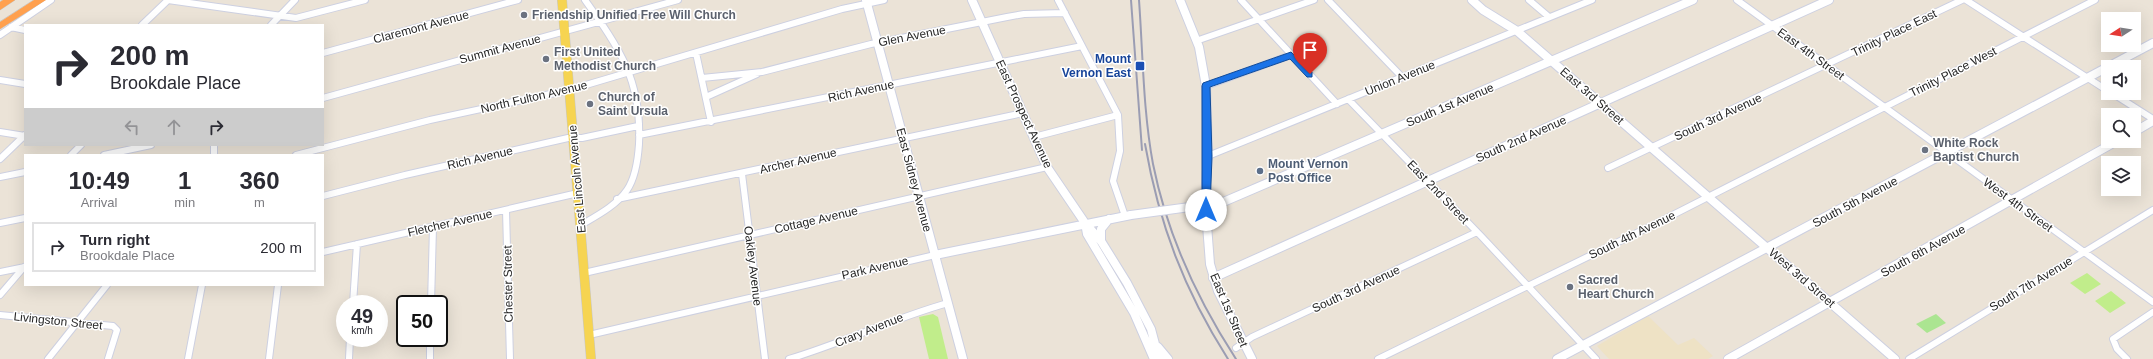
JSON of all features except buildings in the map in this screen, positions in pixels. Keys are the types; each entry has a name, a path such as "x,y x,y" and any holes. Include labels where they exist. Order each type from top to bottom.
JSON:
{"highway":[{"path":"0,6 6,0"},
{"path":"0,6 10,0"},
{"path":"0,20 28,0"},
{"path":"0,26 41,0"}],"main road":[{"name":"East Lincoln Avenue","path":"562,0 591,359"}],"street":[{"path":"0,35 51,0"},
{"path":"143,24 168,0 296,18 365,0"},
{"path":"272,24 295,0"},
{"name":"Claremont Avenue","path":"324,53 518,0"},
{"path":"585,0 600,21 630,73 638,113 639,135 635,172 626,191 617,199"},
{"name":"Summit Avenue","path":"324,98 678,0"},
{"name":"North Fulton Avenue","path":"300,154 430,120 569,90 842,9 867,2 884,0"},
{"name":"East Prospect Avenue","path":"972,0 1048,167 1085,223 1101,241 1127,293 1154,359"},
{"path":"1058,0 1118,115 1120,151 1113,181 1128,215"},
{"name":"East 1st Street","path":"1180,0 1196,41 1206,86 1208,156 1206,205 1210,264 1213,278 1240,346 1252,359"},
{"path":"1241,0 1337,104"},
{"path":"1196,41 1314,0"},
{"path":"1328,0 1402,77"},
{"name":"East 3rd Street","path":"1472,0 1483,10 1517,31 1708,197"},
{"path":"1529,0 1549,17"},
{"name":"Union Avenue","path":"1208,156 1590,0"},
{"name":"South 1st Avenue","path":"1197,206 1221,202 1693,0"},
{"name":"East 4th Street","path":"1737,0 1884,108"},
{"name":"South 2nd Avenue","path":"1213,278 1426,180 1829,0"},
{"name":"Trinity Place East","path":"1826,66 1962,0"},
{"path":"1966,0 2101,86"},
{"path":"2022,36 2095,0"},
{"name":"East Sidney Avenue","path":"867,2 963,359"},
{"name":"Glen Avenue","path":"702,78 762,72 878,42 1024,14 1065,14"},
{"path":"11,27 24,30"},
{"name":"Trinity Place West","path":"1884,108 2022,36"},
{"name":"South 5th Avenue","path":"1557,359 2153,43"},
{"name":"Rich Avenue","path":"639,135 711,122 1082,46"},
{"path":"696,53 711,122"},
{"path":"1206,86 1291,55"},
{"name":"South 3rd Avenue","path":"1608,168 1826,66"},
{"name":"Glen Avenue","path":"706,97 762,72"},
{"path":"0,80 24,84"},
{"name":"East 2nd Street","path":"1348,99 1477,232 1596,359"},
{"path":"2123,100 2153,120 2141,128"},
{"name":"West 4th Street","path":"1884,108 2153,302"},
{"name":"South 4th Avenue","path":"1378,359 1708,197 1884,108"},
{"name":"Archer Avenue","path":"580,225 617,199 742,174 1023,113"},
{"path":"1034,137 1118,115"},
{"name":"Rich Avenue","path":"324,196 405,175 573,138 582,138 638,126"},
{"path":"0,132 24,136"},
{"path":"0,159 24,137"},
{"path":"72,154 80,146"},
{"path":"109,154 146,146"},
{"name":"South 6th Avenue","path":"1728,359 1831,303 2104,148"},
{"name":"Cottage Avenue","path":"584,273 1048,167"},
{"path":"0,177 24,172"},
{"name":"Oakley Avenue","path":"742,174 765,359"},
{"name":"Fletcher Avenue","path":"324,252 578,193"},
{"name":"West 3rd Street","path":"1708,197 1895,359"},
{"name":"Park Avenue","path":"589,335 756,295 1085,223 1128,215 1197,206"},
{"name":"Chester Street","path":"506,210 510,359"},
{"name":"South 7th Avenue","path":"1909,359 2153,210"},
{"path":"0,223 24,218"},
{"path":"1101,241 1101,229 1109,219"},
{"name":"East Prospect Avenue","path":"1085,223 1087,234 1147,320 1158,347 1159,359"},
{"path":"431,295 433,227"},
{"name":"South 3rd Avenue","path":"1240,346 1252,337 1477,232"},
{"path":"354,295 357,244"},
{"path":"0,272 24,267"},
{"path":"0,296 24,268"},
{"path":"48,359 106,286"},
{"path":"188,359 202,286"},
{"path":"269,359 278,286"},
{"name":"Crary Avenue","path":"790,359 811,353 904,316 948,303"},
{"path":"2126,359 2117,350 2113,339 2153,312"},
{"name":"Livingston Street","path":"0,315 115,328 116,336 108,359"},
{"path":"349,359 350,347"},
{"path":"430,347 430,359"},
{"path":"1158,347 1168,359"}],"shaded area":[{"path":"1648,316 1678,345 1694,338 1713,356 1708,359 1609,359 1597,346"}],"green space":[{"path":"2087,273 2101,284 2085,294 2070,283"},
{"path":"2111,291 2126,303 2110,313 2095,301"},
{"path":"933,314 938,317 948,359 929,359 919,317"},
{"path":"1936,314 1946,323 1927,333 1916,324"}],"railway":[{"path":"1131,0 1142,150"},
{"path":"1139,0 1147,123 1153,164 1166,216 1196,289 1236,359"},
{"path":"1145,144 1158,202 1175,256 1198,308 1228,359"}],"place":[{"name":"Friendship Unified Free Will Church","path":"524,15"},
{"name":"First United Methodist Church","path":"546,59"},
{"name":"Mount Vernon East","path":"1140,66"},
{"name":"Church of Saint Ursula","path":"590,104"},
{"name":"White Rock Baptist Church","path":"1925,150"},
{"name":"Mount Vernon Post Office","path":"1260,171"},
{"name":"Sacred Heart Church","path":"1570,287"}],"route":[{"path":"1206,210 1205,199 1208,156 1206,86 1291,55 1310,74"}]}
